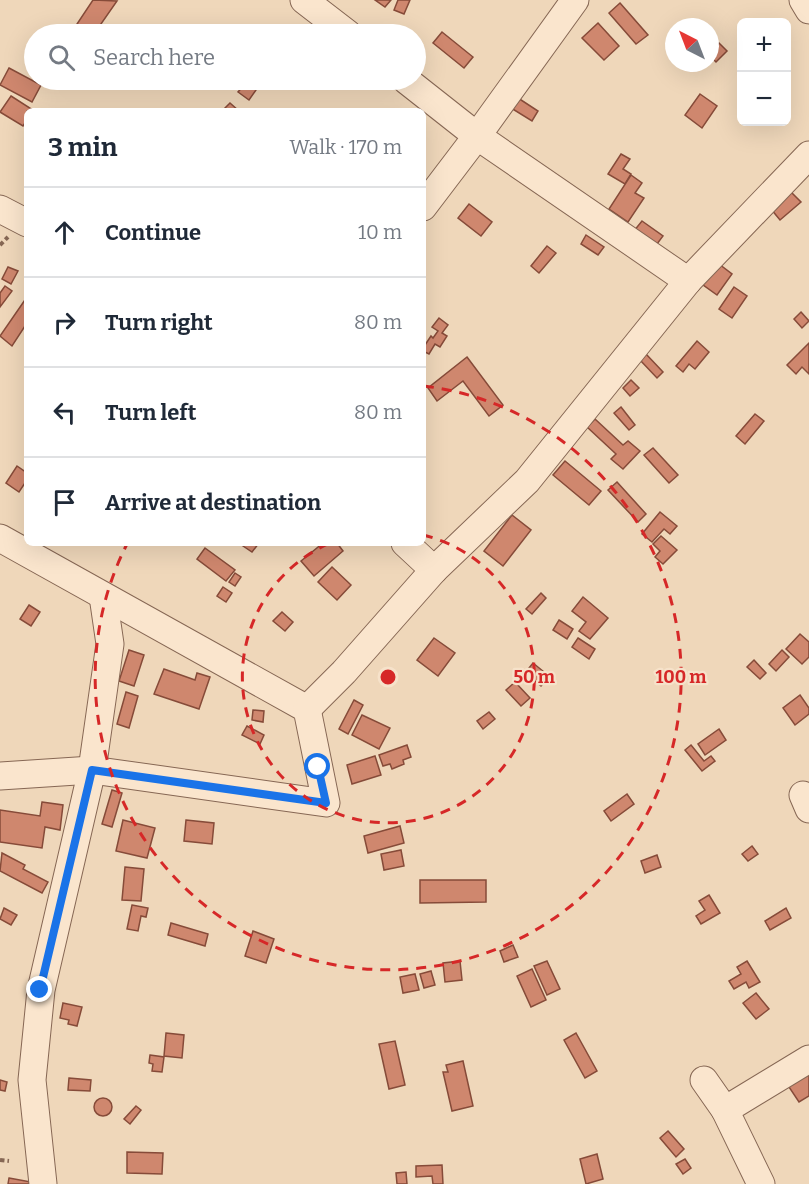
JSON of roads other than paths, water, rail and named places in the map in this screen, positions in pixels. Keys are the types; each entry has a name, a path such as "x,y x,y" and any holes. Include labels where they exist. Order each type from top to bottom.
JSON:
{"street":[{"path":"304,0 335,24"},
{"path":"426,203 574,0"},
{"path":"803,0 809,10"},
{"path":"419,90 477,135 688,281"},
{"path":"307,709 344,672 434,570 527,481 688,281 809,155"},
{"path":"0,209 24,221"},
{"path":"0,538 307,709 326,803 92,770 0,776"},
{"path":"408,546 434,570"},
{"path":"43,1184 32,1080 40,990 92,770 110,644 103,596"},
{"path":"725,1110 809,1059"},
{"path":"704,1080 725,1110 761,1184"}]}
